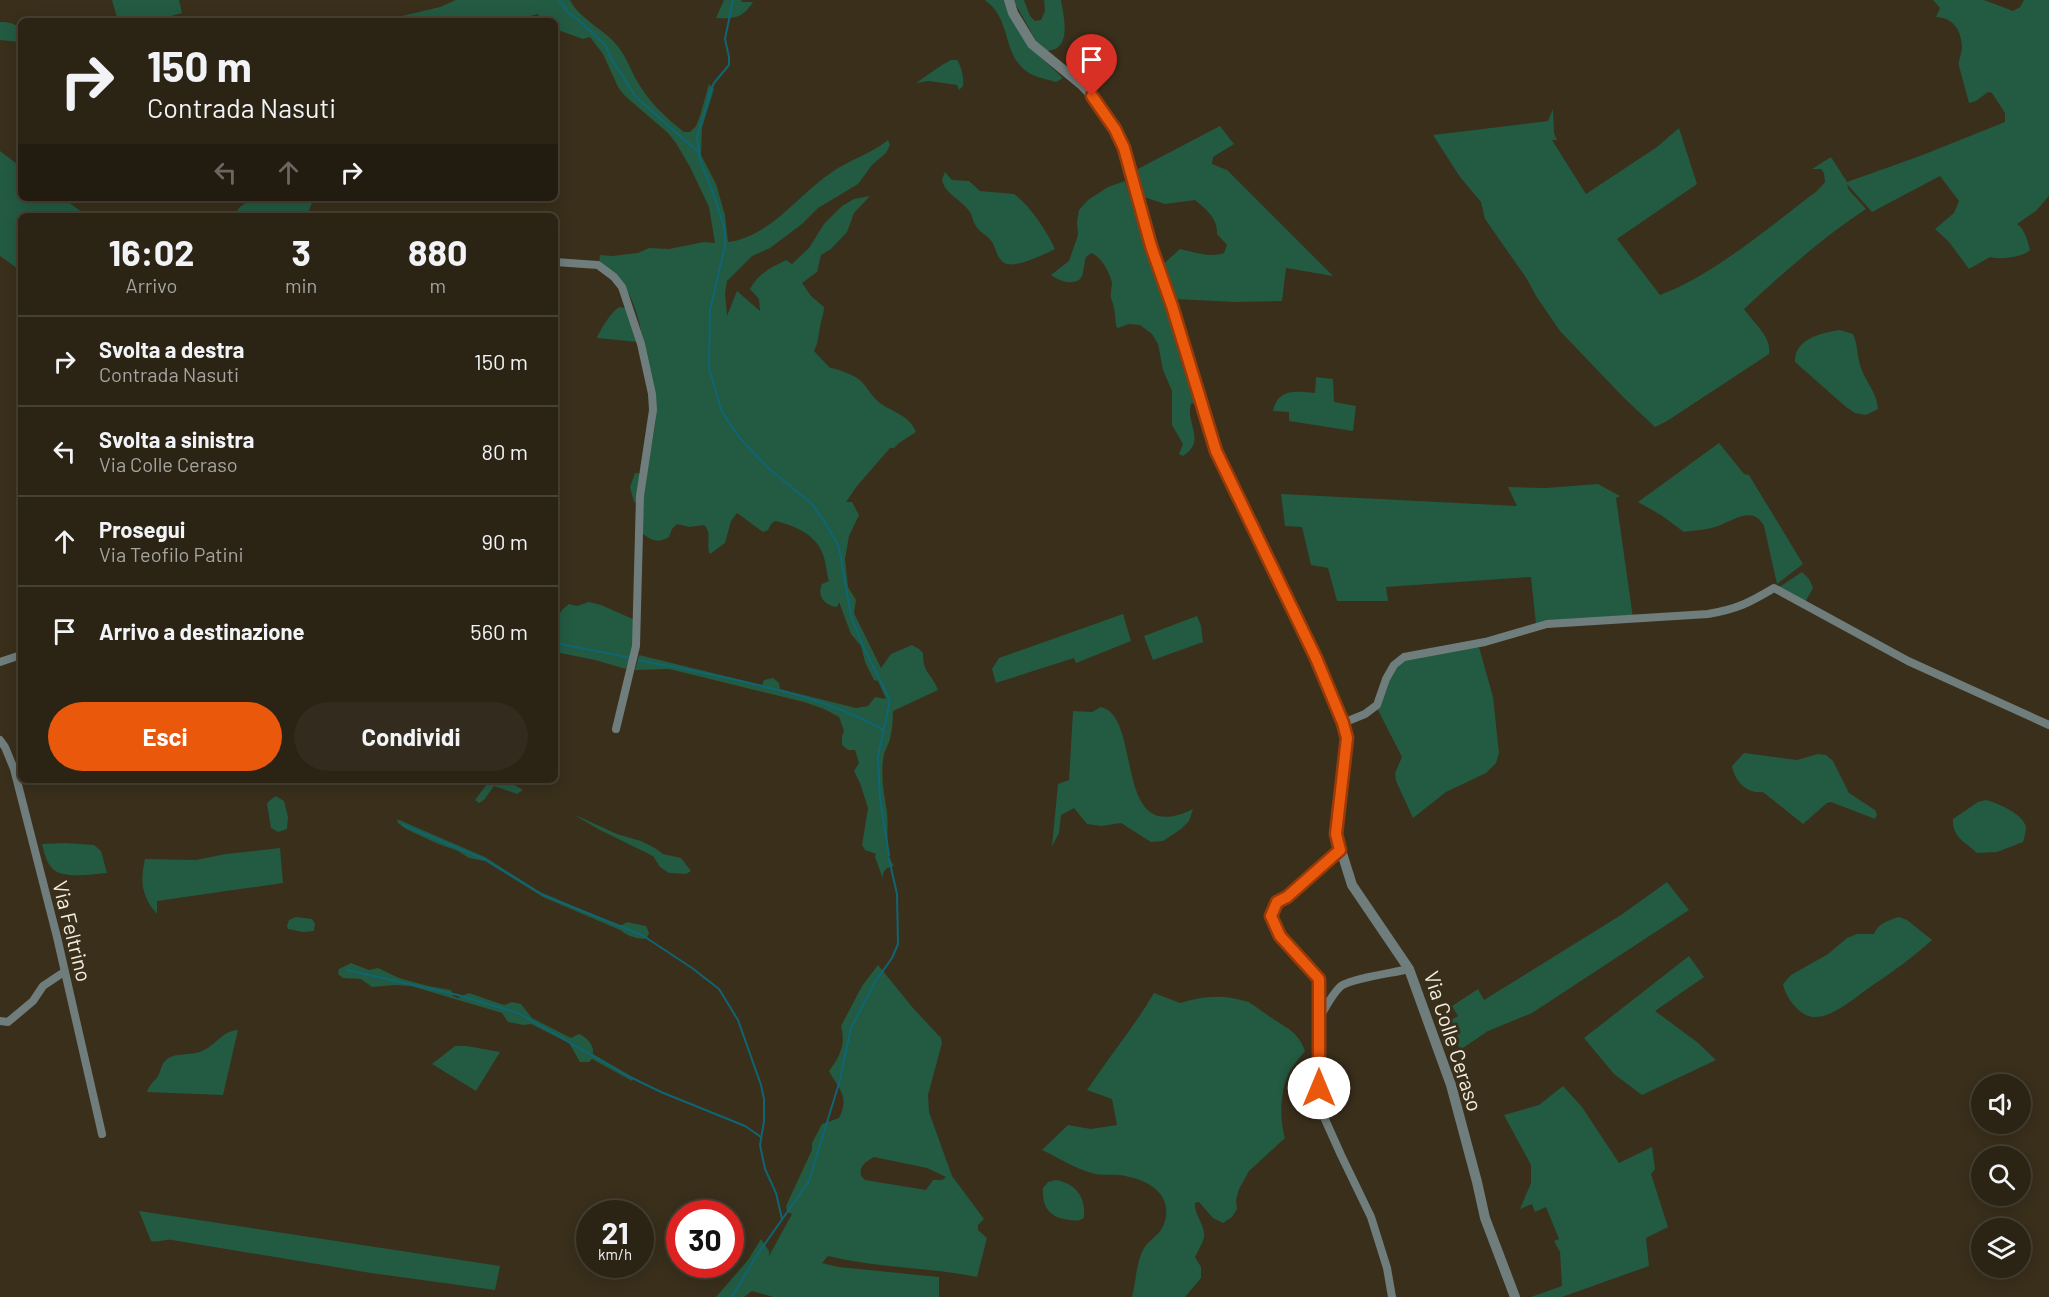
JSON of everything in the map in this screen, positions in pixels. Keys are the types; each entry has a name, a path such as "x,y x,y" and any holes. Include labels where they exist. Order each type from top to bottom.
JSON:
{"street":[{"path":"1009,0 1013,13 1028,39 1096,100 1124,147 1151,246 1216,451 1316,658 1343,723 1365,714 1377,705 1386,679 1394,665 1404,657 1485,642 1547,624 1726,611 1745,605 1774,588 1908,662 2049,725"},
{"path":"558,262 597,265 614,276 622,287 641,344 652,394 653,410 640,496 636,646 616,729"},
{"path":"0,662 18,656"},
{"name":"Via Colle Ceraso","path":"1343,723 1347,738 1336,834 1340,850 1352,885 1410,969 1451,1085 1485,1218 1515,1297"},
{"name":"Via Feltrino","path":"0,740 14,770 102,1134"},
{"path":"1340,850 1287,897 1277,902 1271,916 1280,936 1319,979 1319,1106 1371,1217 1387,1268 1392,1297"},
{"path":"1320,1017 1329,1001 1342,986 1358,979 1410,969"},
{"path":"0,1021 8,1022 33,1001 43,986 64,972"}],"green space":[{"path":"112,0 179,0 182,13 163,18 117,18"},
{"path":"456,0 570,0 580,13 614,42 647,96 684,132 690,132 696,126 709,84 714,89 702,128 701,155 716,184 725,215 728,242 757,232 832,172 888,140 890,145 886,153 872,165 858,184 818,208 802,224 770,248 752,256 727,281 725,293 727,316 737,291 760,311 759,299 750,289 757,279 770,268 786,260 792,264 809,248 824,224 842,206 854,199 870,196 854,213 847,232 831,249 821,255 817,272 802,283 811,296 824,307 818,342 814,351 830,368 861,381 877,401 905,418 916,432 894,448 890,448 846,502 852,502 859,515 849,536 845,559 848,587 856,600 854,613 881,668 891,654 912,645 923,653 926,669 938,690 893,711 890,739 884,755 882,774 887,812 888,847 894,866 885,870 883,879 876,854 865,850 862,845 868,808 854,771 859,763 855,750 848,750 842,745 844,731 839,717 804,702 669,669 635,670 639,655 762,685 764,680 773,678 779,683 780,689 856,708 868,706 875,697 886,699 878,681 874,680 865,662 861,646 851,634 839,602 837,607 833,606 821,597 822,584 829,581 822,552 809,535 775,521 768,530 763,532 737,513 731,521 725,543 710,554 709,535 704,525 689,527 677,524 669,537 658,541 641,533 643,505 634,502 630,487 635,473 646,474 655,426 655,400 635,309 622,282 612,271 599,263 600,255 612,256 638,253 649,248 669,249 704,242 715,243 709,207 690,167 668,133 625,96 618,87 603,54 590,37 583,39 558,30 558,18 540,18 538,14 523,18 394,18 440,7"},
{"path":"724,0 753,2 746,11 738,16 716,18"},
{"path":"985,0 1005,0 1034,51 1063,78 1056,82 1032,75 1021,67 1012,51 1000,18"},
{"path":"1013,0 1024,0 1030,16 1035,21 1041,20 1045,11 1044,0 1061,0 1065,32 1057,48 1047,51 1039,46"},
{"path":"1933,0 1984,0 2013,11 2020,7 2024,0 2049,0 2049,196 2036,211 2017,224 2024,231 2030,250 2011,257 1990,257 1969,269 1949,242 1935,229 1954,213 1959,201 1940,176 1872,212 1847,184 1849,190 1866,209 1818,244 1744,309 1765,336 1769,354 1655,427 1560,331 1485,219 1481,202 1460,177 1433,135 1548,121 1553,109 1554,133 1557,140 1552,140 1586,194 1657,147 1679,128 1697,184 1617,239 1660,295 1721,263 1817,191 1825,182 1824,173 1821,169 1812,169 1831,157 1847,182 2005,122 2005,113 1992,93 1988,92 1969,103 1959,66 1962,47 1960,35 1951,22 1936,17 1940,8"},
{"path":"0,22 18,27 18,42 0,40"},
{"path":"951,60 957,60 963,76 963,86 959,90 957,85 929,81 916,83 942,65"},
{"path":"1220,126 1234,144 1213,157 1212,164 1227,170 1333,276 1286,268 1282,301 1235,302 1175,299 1162,265 1180,249 1213,255 1224,253 1227,245 1217,234 1216,224 1211,215 1195,200 1165,204 1141,196 1134,171"},
{"path":"0,151 18,165 18,201 67,201 83,213 18,213 18,269 0,256"},
{"path":"945,172 952,180 969,181 980,191 1014,194 1038,219 1055,249 1025,262 1004,263 999,258 991,240 976,226 968,209 946,189 942,179"},
{"path":"1125,181 1197,402 1191,404 1190,411 1194,444 1183,456 1179,454 1183,444 1172,425 1172,391 1163,370 1158,344 1152,334 1140,325 1129,324 1118,328 1116,326 1111,296 1112,283 1102,261 1091,253 1086,257 1082,276 1076,281 1063,281 1051,275 1069,261 1078,235 1079,210 1088,200 1108,187"},
{"path":"248,201 320,201 312,203 308,213 235,213"},
{"path":"620,307 626,308 638,342 597,338 603,325"},
{"path":"1840,330 1853,334 1861,368 1876,398 1878,409 1866,415 1855,413 1846,407 1795,362 1799,348 1810,338"},
{"path":"1316,377 1333,379 1334,402 1356,406 1353,431 1289,421 1289,412 1273,411 1275,404 1283,395 1295,392 1315,393"},
{"path":"1719,443 1744,474 1749,475 1803,564 1777,584 1764,526 1754,516 1743,516 1714,527 1684,532 1638,502"},
{"path":"1598,484 1620,496 1616,498 1633,618 1536,625 1531,577 1386,587 1388,601 1337,601 1328,568 1311,565 1302,527 1285,526 1281,494 1517,506 1508,487 1546,488"},
{"path":"1802,572 1809,579 1813,588 1804,604 1778,588"},
{"path":"589,602 635,620 631,655 626,669 558,653 558,617 569,604 577,606"},
{"path":"1123,614 1131,641 1076,663 1074,658 996,683 992,669 999,658"},
{"path":"1197,616 1203,642 1153,660 1144,636"},
{"path":"1479,647 1493,697 1499,753 1496,763 1486,773 1446,792 1413,818 1396,781 1395,773 1402,757 1378,710 1383,690 1402,660"},
{"path":"1101,707 1114,716 1122,733 1139,798 1150,812 1167,817 1193,809 1189,821 1163,841 1151,842 1121,823 1101,826 1087,824 1074,808 1061,815 1059,833 1052,846 1058,784 1069,780 1073,711 1092,712"},
{"path":"1744,753 1797,760 1818,754 1826,755 1833,761 1849,793 1875,810 1877,815 1875,819 1831,802 1803,824 1763,792 1747,789 1739,782 1732,766"},
{"path":"488,783 511,783 523,790 517,794 494,786 484,800 479,803 475,800"},
{"path":"276,796 284,801 288,817 287,829 278,832 271,828 267,804"},
{"path":"1986,800 2003,806 2024,822 2026,827 2023,842 1997,852 1977,853 1960,839 1953,825 1953,819 1978,802"},
{"path":"573,814 617,834 641,841 663,854 681,858 691,871 686,874 669,873 660,867 653,856"},
{"path":"397,819 485,857 540,892 620,926 627,922 646,926 649,933 647,938 629,936 543,897 485,861 469,858 406,829 398,823"},
{"path":"42,844 94,845 101,851 107,873 69,875 55,871 45,856"},
{"path":"280,848 283,883 157,901 157,914 143,888 145,859 196,860"},
{"path":"1667,882 1689,910 1532,1013 1488,1031 1460,1050 1449,1021 1458,1016 1452,1006 1478,989 1484,1000 1621,915"},
{"path":"296,917 312,919 315,924 314,931 303,932 288,929 289,920"},
{"path":"1899,917 1907,920 1932,940 1911,958 1828,1014 1820,1017 1808,1016 1794,1005 1783,984 1791,975 1828,954 1847,938 1857,934 1874,934 1881,925"},
{"path":"1689,956 1704,977 1655,1011 1697,1042 1716,1060 1642,1095 1614,1074 1584,1038"},
{"path":"351,963 369,970 378,968 399,978 451,990 453,996 458,998 469,993 504,1005 512,1002 521,1004 532,1018 571,1038 579,1034 585,1038 590,1042 593,1054 629,1075 633,1078 632,1081 592,1059 589,1062 580,1062 569,1043 531,1024 508,1022 502,1013 411,986 372,987 361,979 343,978 338,974 339,969"},
{"path":"878,965 941,1038 942,1043 928,1095 929,1112 952,1176 984,1219 978,1225 978,1230 987,1238 977,1277 828,1256 822,1263 838,1267 939,1277 939,1297 773,1297 752,1291 744,1297 716,1297 732,1278 744,1278 744,1265 761,1239 769,1251 769,1256 792,1214 787,1212 786,1206 812,1150 812,1143 822,1124 839,1118 843,1104 842,1093 829,1071 841,1050 843,1039 841,1026 862,986","holes":["874,1157 927,1168 946,1177 942,1180 933,1180 926,1190 865,1180 861,1172 862,1166"]},
{"path":"1154,993 1180,1003 1212,997 1229,997 1248,1002 1292,1032 1299,1039 1305,1051 1290,1071 1284,1086 1281,1113 1285,1138 1249,1171 1239,1189 1236,1200 1237,1209 1232,1217 1223,1223 1213,1218 1199,1202 1195,1203 1204,1234 1195,1257 1201,1267 1201,1278 1185,1297 1132,1297 1141,1254 1164,1224 1165,1204 1155,1189 1129,1177 1085,1171 1042,1150 1068,1125 1091,1129 1117,1125 1112,1099 1087,1090"},
{"path":"238,1030 223,1095 147,1092 166,1060 178,1055 202,1051 228,1033"},
{"path":"455,1046 500,1052 476,1091 432,1064"},
{"path":"1563,1086 1582,1107 1619,1163 1652,1147 1655,1169 1651,1174 1668,1227 1646,1238 1649,1266 1562,1297 1531,1297 1562,1286 1560,1252 1554,1241 1559,1239 1546,1207 1535,1212 1532,1204 1520,1209 1531,1183 1531,1165 1504,1115 1539,1105"},
{"path":"1056,1180 1070,1185 1079,1193 1082,1198 1084,1218 1076,1221 1063,1219 1049,1211 1044,1201 1043,1188 1048,1182"},
{"path":"139,1211 500,1266 495,1290 371,1273 172,1240 151,1241"}],"waterway":[{"path":"559,0 567,11 606,46 610,57 636,97 697,151"},
{"path":"708,97 714,83 729,65 725,39 733,0"},
{"path":"712,88 697,137 700,160 724,226 725,246 710,310 709,368 722,412 739,437 768,468 812,504 839,547 851,616 890,700 878,757 880,799 889,855"},
{"path":"558,644 631,658"},
{"path":"639,660 784,691 836,708 883,730"},
{"path":"403,825 486,860 543,895 642,935 719,989 738,1020 761,1085 764,1099 764,1121 760,1145 765,1169 776,1193 782,1219"},
{"path":"732,1297 755,1258 809,1181 840,1080 851,1028 898,944 897,894 889,859"},
{"path":"347,970 458,995 518,1013 630,1077 745,1126 761,1137"}],"route":[{"path":"1092,96 1115,129 1124,148 1151,246 1172,306 1216,451 1316,658 1347,738 1336,834 1340,850 1287,897 1277,902 1271,916 1280,936 1319,979 1319,1088"}]}
